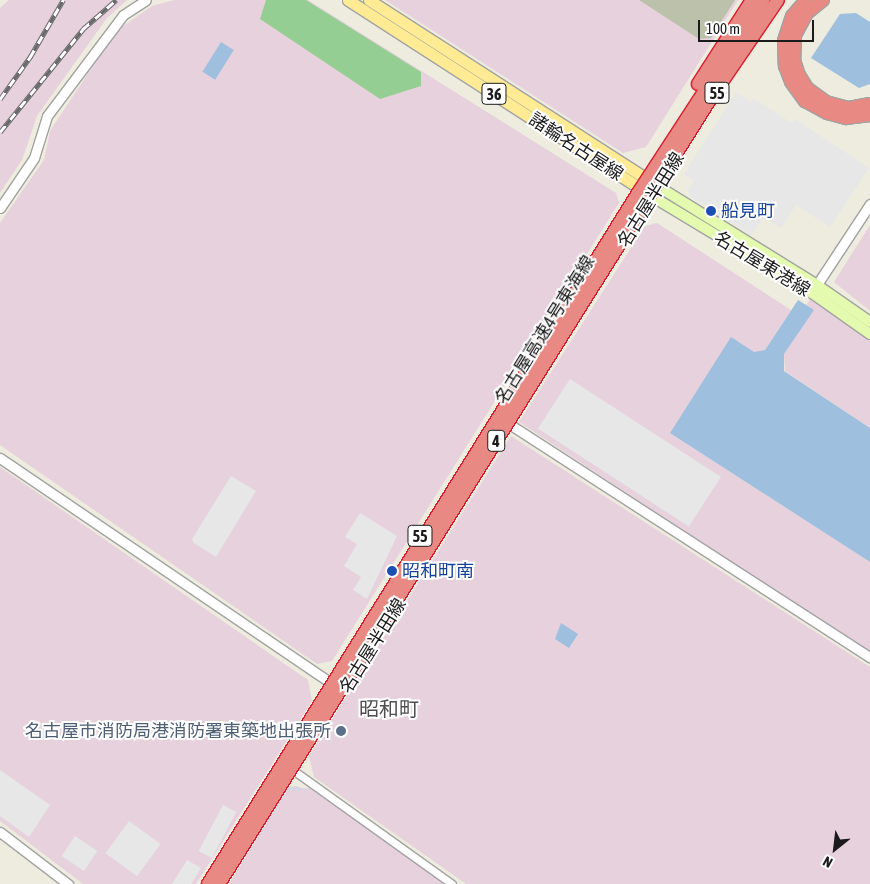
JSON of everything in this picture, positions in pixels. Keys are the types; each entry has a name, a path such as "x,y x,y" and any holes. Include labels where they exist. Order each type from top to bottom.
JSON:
{"highway":[{"path":"641,186 706,70 751,0"},
{"name":"名古屋高速4号東海線","path":"208,884 641,186 764,0"},
{"name":"名古屋高速4号東海線","path":"219,884 710,101 776,0"},
{"path":"710,101 784,0"},
{"path":"806,0 792,16 784,41 785,66 791,82 805,100 827,114 846,118 870,115"},
{"path":"823,0 807,13 795,36 794,60 799,75 813,94 833,105 848,108 870,104"}],"main road":[{"name":"諸輪名古屋線","path":"348,0 641,186 656,192"},
{"name":"諸輪名古屋線","path":"369,0 641,186"},
{"name":"名古屋半田線","path":"224,884 296,772 776,0"},
{"name":"名古屋半田線","path":"201,884 641,186"},
{"name":"名古屋東港線","path":"656,192 870,322"},
{"name":"名古屋東港線","path":"814,289 870,334"}],"street":[{"path":"0,208 34,158 47,116 123,14 146,0"},
{"path":"814,289 870,204"},
{"path":"496,415 870,657"},
{"path":"0,458 329,682"},
{"path":"278,761 452,884"},
{"path":"0,832 68,884"}],"shaded area":[{"path":"9,0 127,0 107,18 37,116 22,160 0,193 0,8"},
{"path":"174,0 308,0 616,193 619,203 332,661 317,664 0,445 0,223 44,160 50,131 116,31 152,6"},
{"path":"385,0 738,0 646,147 623,153"},
{"path":"639,0 735,0 711,38 699,39"},
{"path":"736,92 751,102 754,99 792,123 795,119 869,168 830,227 796,205 781,228 763,217 751,235 690,196 688,190 694,181 684,174"},
{"path":"657,223 791,310 765,350 754,353 731,338 670,433 870,562 870,653 519,422 645,226"},
{"path":"870,225 870,311 834,282"},
{"path":"811,298 870,339 870,428 785,371 784,354 813,310 806,305"},
{"path":"570,379 721,477 689,527 538,428"},
{"path":"511,436 870,667 870,884 466,884 314,777 309,756"},
{"path":"0,467 308,680 312,701 196,884 83,884 0,821"},
{"path":"231,476 256,491 216,557 194,543 192,539"},
{"path":"360,513 397,536 367,599 353,590 361,577 344,566 357,544 345,537"},
{"path":"0,770 50,805 29,837 0,816"},
{"path":"296,786 308,790 287,791 238,869 285,788"},
{"path":"309,788 446,884 229,884 287,791"},
{"path":"223,805 236,812 212,858 199,851"},
{"path":"129,821 161,844 137,876 105,853"},
{"path":"75,836 97,851 84,871 62,856"},
{"path":"187,860 201,868 191,884 172,884"}],"green space":[{"path":"266,0 306,0 421,72 421,86 380,99 260,19"}],"water":[{"path":"856,13 870,22 870,84 859,88 811,58 840,14"},
{"path":"221,42 234,50 215,80 202,72"},
{"path":"798,300 814,310 784,354 784,371 870,428 870,562 670,433 731,337 754,352 765,350"},
{"path":"561,623 578,634 569,648 555,639"}],"railway":[{"path":"0,99 30,57 63,0"},
{"path":"0,132 83,29 116,0"}],"place":[{"name":"船見町","path":"711,211"},
{"name":"昭和町南","path":"392,571"},
{"name":"名古屋市消防局港消防署東築地出張所","path":"341,731"}],"district":[{"name":"昭和町","path":"389,708"}]}
